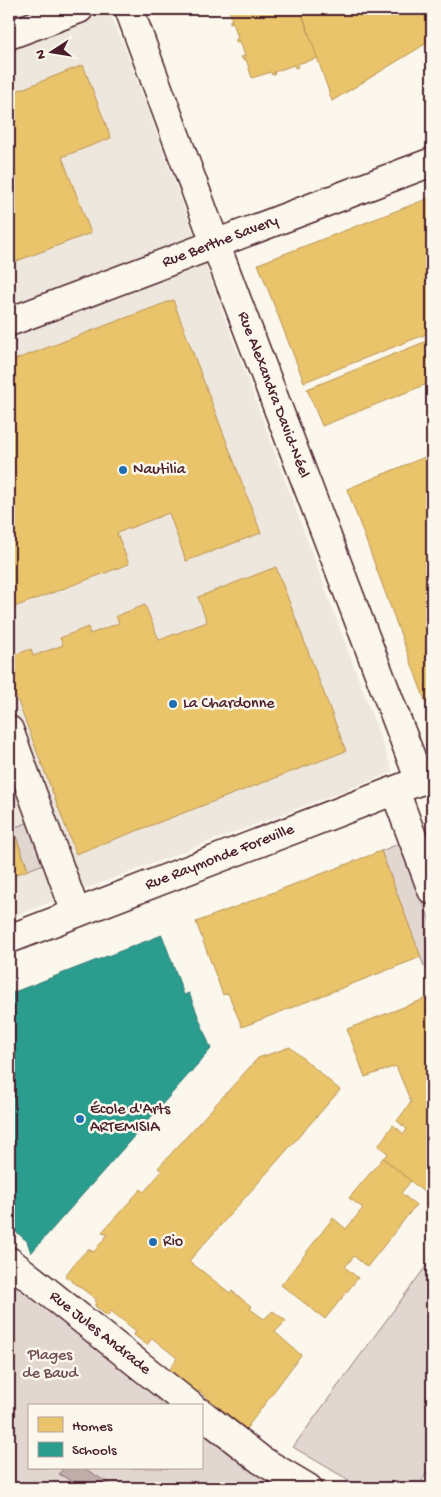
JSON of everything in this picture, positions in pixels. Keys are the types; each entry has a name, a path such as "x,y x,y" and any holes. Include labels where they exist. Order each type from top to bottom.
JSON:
{"street":[{"path":"9,35 79,9"},
{"name":"Rue Alexandra David-Néel","path":"129,9 215,243 426,778"},
{"name":"Rue Berthe Savery","path":"9,322 432,162"},
{"path":"9,730 76,913"},
{"name":"Rue Raymonde Foreville","path":"9,940 426,778"},
{"path":"395,791 432,890"},
{"name":"Rue Jules Andrade","path":"9,1261 188,1404"},
{"path":"202,1415 261,1460 308,1488"}],"shaded area":[{"path":"9,9 108,9 125,48 393,772 9,918"},
{"path":"62,1470 87,1470 116,1488 83,1488 59,1474"}],"green space":[{"path":"35,820 51,861 28,870 13,828"},
{"path":"401,843 432,926 432,963 424,966 381,851"},
{"path":"432,1258 432,1465 417,1488 362,1488 293,1447"},
{"name":"Plages de Baud","path":"9,1280 165,1404 28,1404 28,1470 202,1470 202,1433 228,1453 286,1488 9,1488"}],"building: Homes":[{"path":"229,9 300,9 318,58 297,64 298,67 295,68 294,65 274,72 275,74 272,75 271,72 252,78 246,59 243,60 241,57 245,56 240,41 236,42 238,38 233,22 230,23 230,20 232,20"},
{"path":"313,9 432,9 432,40 332,101 302,13"},
{"path":"83,65 111,138 62,157 91,233 9,264 9,94"},
{"path":"432,197 432,332 304,382 258,264"},
{"name":"Nautilia","path":"173,300 261,533 186,561 169,513 117,533 129,564 9,609 9,362"},
{"path":"432,339 432,382 322,426 307,389"},
{"path":"432,454 432,713 430,714 347,489"},
{"name":"La Chardonne","path":"276,567 346,751 76,854 9,678 9,657 31,649 33,656 63,645 60,638 88,627 90,634 119,623 116,616 145,605 159,640 207,622 198,597"},
{"path":"9,818 28,870 9,877"},
{"path":"381,851 421,957 242,1027 228,993 223,995 196,922"},
{"path":"432,996 432,1155 425,1164 432,1170 432,1184 425,1193 383,1158 388,1153 378,1146 393,1125 404,1134 407,1129 397,1121 411,1102 396,1066 365,1077 347,1029"},
{"name":"Rio","path":"290,1047 340,1090 189,1261 230,1293 232,1291 252,1307 250,1309 264,1319 273,1311 286,1321 275,1332 301,1355 246,1429 199,1391 196,1394 169,1371 177,1358 152,1338 147,1345 134,1335 136,1331 111,1311 107,1316 95,1306 96,1299 65,1276 88,1249 94,1252 107,1235 102,1232 141,1189 144,1192 162,1171 158,1168 258,1058"},
{"path":"383,1158 411,1181 401,1193 416,1205 367,1267 354,1256 345,1267 358,1278 325,1319 281,1285 333,1218 346,1229 363,1208 349,1198"}],"building: Schools":[{"name":"École d'Arts ARTEMISIA","path":"162,935 184,995 189,993 211,1049 31,1253 27,1241 9,1226 9,994"}],"place":[{"name":"Nautilia","path":"123,470"},
{"name":"La Chardonne","path":"173,704"},
{"name":"École d'Arts ARTEMISIA","path":"80,1119"},
{"name":"Rio","path":"153,1242"}]}
